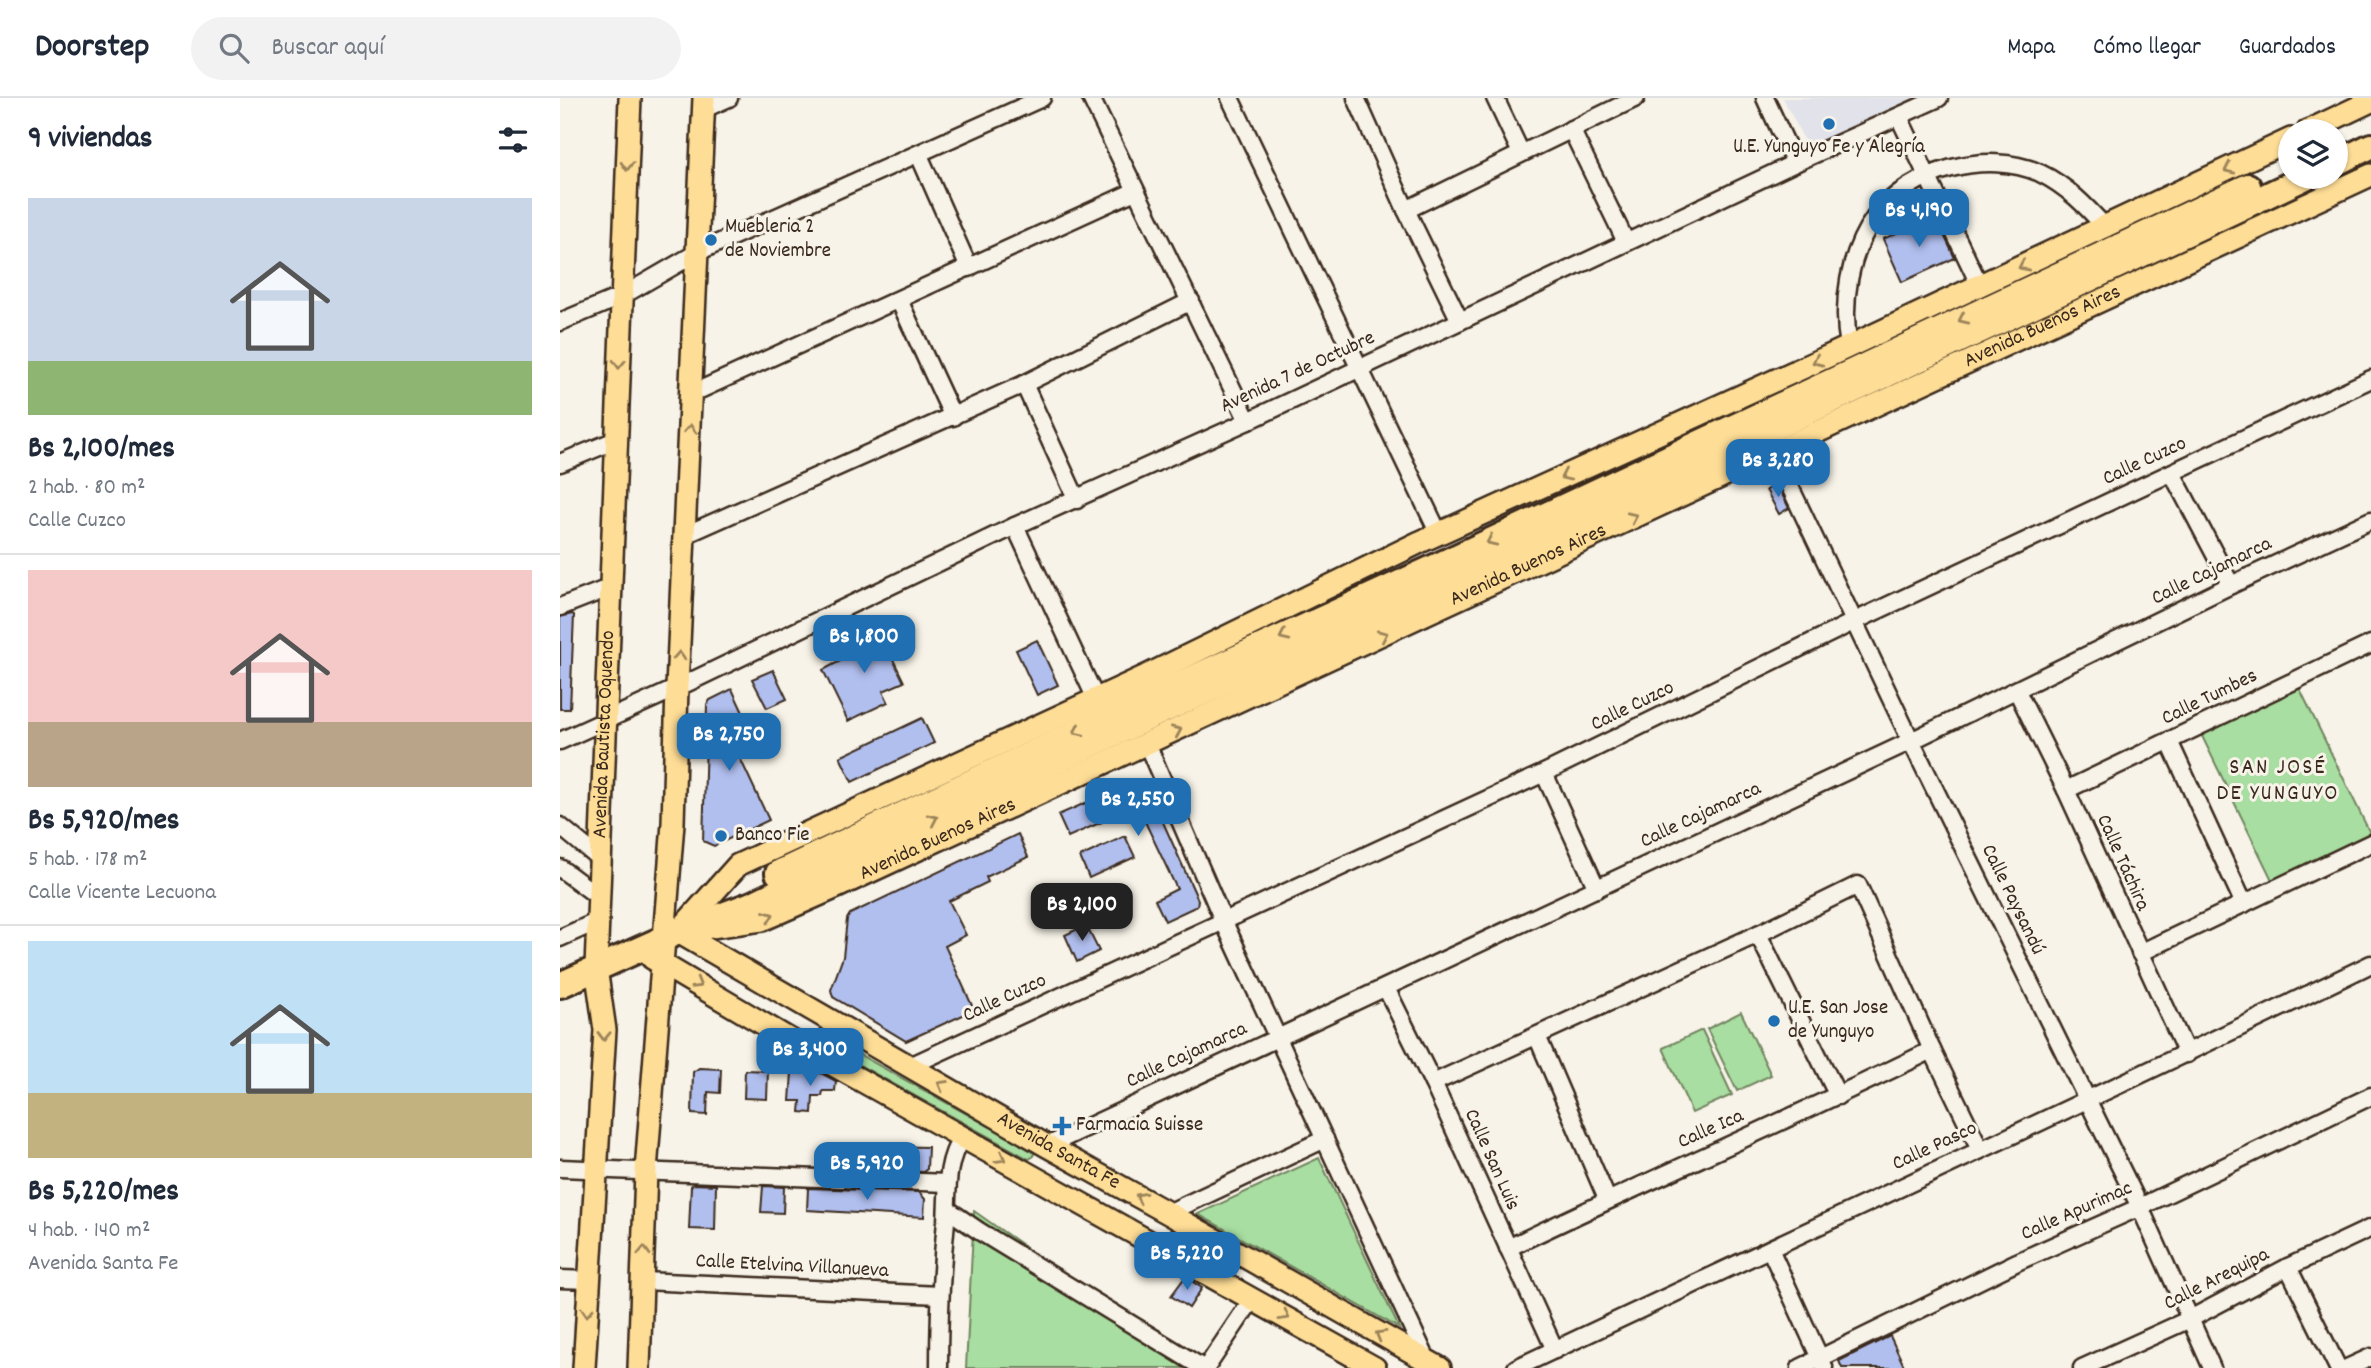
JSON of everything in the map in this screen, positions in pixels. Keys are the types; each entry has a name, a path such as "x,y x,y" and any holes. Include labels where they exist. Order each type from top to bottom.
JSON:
{"highway":[{"path":"2348,139 2371,128"},
{"path":"2348,157 2371,146"},
{"name":"Avenida Buenos Aires","path":"671,935 742,891 805,860 2278,171"},
{"name":"Avenida Buenos Aires","path":"560,985 671,935 752,904 1165,710 1443,584 2281,189"}],"main road":[{"name":"Avenida Bautista Oquendo","path":"584,1368 605,1030 596,968 630,98"},
{"path":"2333,119 2371,101"},
{"path":"639,1368 646,1171 662,963 671,935 677,688 704,103"},
{"name":"Avenida Buenos Aires","path":"671,935 738,865 1096,699 1439,534 2106,228 2278,145"},
{"name":"Avenida Buenos Aires","path":"671,935 761,920 1147,744 2371,175"},
{"name":"Avenida Santa Fe","path":"671,935 910,1066 1434,1365"},
{"name":"Avenida Santa Fe","path":"638,950 821,1058 1375,1368"}],"street":[{"path":"704,103 729,98"},
{"path":"560,322 622,296 698,252 1042,98"},
{"path":"1091,98 1248,421"},
{"path":"1230,98 1439,534"},
{"path":"1356,98 1460,321"},
{"path":"1495,98 1521,153"},
{"path":"1406,210 1636,98"},
{"path":"1765,98 1795,163"},
{"name":"Avenida 7 de Octubre","path":"560,741 1015,526 1248,421 1939,98"},
{"path":"1899,117 1980,286"},
{"path":"1571,129 1626,242"},
{"path":"919,155 969,268"},
{"path":"1849,346 1846,304 1859,246 1875,216 1899,194 1928,176 1956,166 1992,162 2038,172 2070,191 2106,228"},
{"path":"691,394 1135,191"},
{"path":"899,300 953,417"},
{"path":"685,535 953,417 1191,301"},
{"name":"Calle Cuzco","path":"910,1066 1544,773 1855,621 2371,379"},
{"path":"1024,384 1077,499"},
{"path":"560,463 616,440"},
{"name":"Calle Paysandú","path":"1773,451 1911,741 2140,1207 2212,1368"},
{"path":"2172,473 2231,585"},
{"name":"Calle Cajamarca","path":"1047,1146 2017,691 2231,585 2371,520"},
{"path":"1015,526 1096,699"},
{"path":"560,607 611,587"},
{"name":"Calle Tumbes","path":"2066,790 2371,644"},
{"name":"Calle Táchira","path":"2017,691 2066,790 2187,1054"},
{"path":"2169,741 2244,904"},
{"path":"1147,744 1277,1037 1434,1365"},
{"path":"1544,773 1597,889"},
{"path":"560,827 600,859"},
{"path":"2140,953 2371,843"},
{"path":"560,868 599,897"},
{"path":"1433,1083 1758,934 1857,885 1980,1149"},
{"path":"560,938 598,920"},
{"path":"1758,934 1838,1096"},
{"name":"Calle Pasco","path":"1516,1368 2187,1054 2371,964"},
{"name":"Calle San Luis","path":"1386,988 1433,1083 1555,1350"},
{"path":"1537,1036 1607,1199"},
{"name":"Calle Ica","path":"1508,1248 1607,1199 1838,1096 1932,1050"},
{"name":"Calle Apurimac","path":"1800,1368 1822,1363 2017,1262 2140,1207 2371,1096"},
{"path":"939,1368 939,1295 947,1183 955,1147 962,1137"},
{"path":"1168,1213 1325,1139"},
{"path":"560,1168 947,1183"},
{"path":"947,1209 1205,1368 1253,1298"},
{"name":"Calle Arequipa","path":"2082,1368 2190,1320 2288,1267 2371,1228"},
{"path":"1770,1249 1822,1363"},
{"path":"2288,1267 2338,1368"},
{"path":"560,1279 589,1280"},
{"name":"Calle Etelvina Villanueva","path":"643,1281 939,1295"},
{"path":"2347,1368 2371,1357"}],"shaded area":[{"name":"U.E. Yunguyo Fe y Alegría","path":"1783,98 1916,98 1809,150"}],"green space":[{"path":"2298,685 2370,833 2272,880 2200,732"},
{"path":"1741,1012 1771,1075 1737,1091 1707,1029"},
{"path":"1702,1030 1732,1095 1692,1113 1663,1048"},
{"path":"851,1050 1034,1151 1034,1156 1029,1159 847,1058"},
{"path":"1319,1158 1399,1328 1198,1214"},
{"path":"974,1211 1193,1366 966,1368"}],"building":[{"path":"1935,216 1955,258 1902,282 1883,239"},
{"path":"1777,484 1789,508 1779,514 1766,490"},
{"path":"572,614 570,709 560,709 560,617"},
{"path":"875,622 904,682 883,691 888,702 848,721 823,670 863,649 854,632"},
{"path":"1037,640 1058,685 1037,695 1016,650"},
{"path":"773,670 787,699 767,708 752,679"},
{"path":"732,689 760,749 740,758 769,820 714,846 703,841 707,705 710,700"},
{"path":"922,718 934,743 852,782 840,757"},
{"path":"1138,780 1145,782 1198,900 1197,906 1165,921 1155,900 1177,889 1139,809 1129,810 1068,837 1058,815"},
{"path":"1018,834 1028,857 986,877 988,882 949,901 966,935 945,946 974,1010 906,1041 833,997 831,990 843,957 847,919 850,914"},
{"path":"1125,836 1135,857 1089,878 1080,857"},
{"path":"1086,925 1099,951 1077,962 1065,935"},
{"path":"699,1068 721,1069 720,1093 708,1092 707,1115 692,1114 693,1072"},
{"path":"745,1070 768,1071 767,1099 744,1098"},
{"path":"792,1072 821,1073 836,1081 835,1091 823,1091 822,1096 813,1096 812,1113 800,1112 801,1101 790,1101"},
{"path":"878,1146 928,1147 927,1169 923,1172 877,1170"},
{"path":"693,1184 716,1185 715,1230 689,1229"},
{"path":"763,1186 784,1187 783,1213 761,1212"},
{"path":"808,1188 919,1192 925,1199 924,1217 807,1210"},
{"path":"1185,1277 1202,1288 1189,1308 1171,1296"},
{"path":"1890,1336 1905,1368 1842,1368 1839,1361"}],"place":[{"name":"U.E. Yunguyo Fe y Alegría","path":"1829,124"},
{"name":"Muebleria 2 de Noviembre","path":"711,240"},
{"name":"Banco Fie","path":"721,836"},
{"name":"U.E. San Jose de Yunguyo","path":"1774,1021"},
{"name":"Farmacia Suisse","path":"1062,1126"}],"district":[{"name":"SAN JOSÉ DE YUNGUYO","path":"2278,781"}]}
